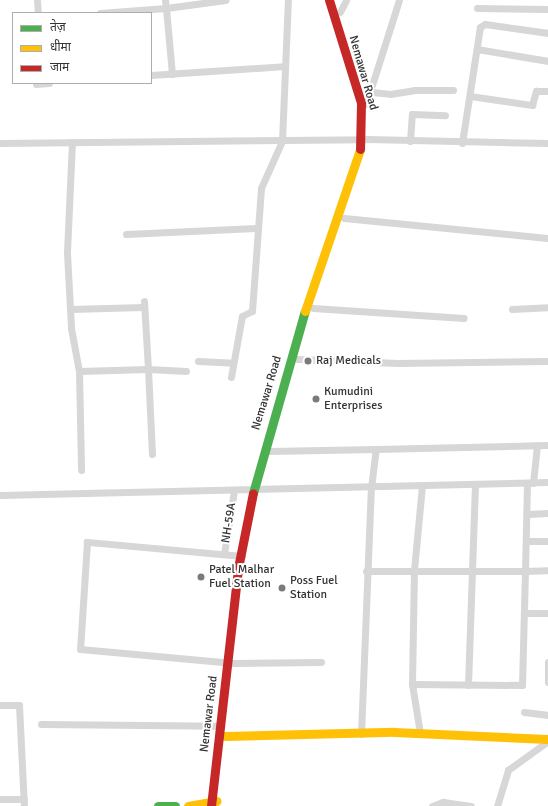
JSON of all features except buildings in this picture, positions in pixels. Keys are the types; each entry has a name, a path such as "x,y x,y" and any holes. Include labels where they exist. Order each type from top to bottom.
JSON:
{"main road":[{"name":"Nemawar Road","path":"329,0 361,103 366,140"},
{"name":"Nemawar Road","path":"214,804 220,726 230,662 243,556 256,491 288,376 366,140 366,104 336,0"},
{"name":"Nemawar Road","path":"256,491 269,451 288,376 297,359 344,218 353,181"},
{"name":"Nemawar Road","path":"214,804 225,736 230,662"},
{"path":"225,736 420,733 548,740"},
{"path":"188,806 214,804"},
{"path":"158,806 174,806"}],"street":[{"path":"37,0 38,12"},
{"path":"165,0 172,74"},
{"path":"113,12 166,8 225,0"},
{"path":"231,377 242,316 252,311 260,188 282,141 288,0"},
{"path":"340,12 346,0"},
{"path":"366,104 372,92 399,0"},
{"path":"478,8 548,10"},
{"path":"462,143 477,49 483,25 548,33"},
{"path":"477,49 548,61"},
{"path":"152,75 285,66"},
{"path":"372,92 390,94 414,90 453,90"},
{"path":"470,96 532,105 536,91 548,91"},
{"path":"410,141 412,114 445,115"},
{"path":"0,143 366,140 462,143 548,143"},
{"path":"72,142 67,253 70,309 79,371 81,470"},
{"path":"344,218 547,238"},
{"path":"126,234 257,228"},
{"path":"70,309 144,304 152,454"},
{"path":"512,309 548,307"},
{"path":"313,308 464,318"},
{"path":"297,359 398,363 548,360"},
{"path":"198,361 233,363"},
{"path":"79,371 148,369 186,371"},
{"path":"412,684 522,685 528,514 530,483 537,445"},
{"path":"269,451 548,445"},
{"path":"361,734 366,571 371,488 376,449"},
{"path":"0,495 256,491 548,482"},
{"path":"468,685 475,484"},
{"path":"420,733 412,684 414,570 422,485"},
{"name":"NH-59A","path":"224,554 234,491"},
{"path":"528,514 548,513"},
{"path":"528,541 548,541"},
{"path":"243,556 88,542 80,649 230,662 321,662"},
{"path":"366,571 414,570 473,572 548,570"},
{"path":"524,613 548,613"},
{"path":"548,666 548,682"},
{"path":"0,705 19,705 24,803 0,799"},
{"path":"524,712 548,715"},
{"path":"41,724 220,726"},
{"path":"497,806 508,770 548,740"},
{"path":"432,806 443,802 470,806"}],"traffic: fast":[{"path":"253,493 305,311"},
{"path":"158,806 175,806"}],"traffic: slow":[{"path":"305,311 360,149"},
{"path":"225,736 394,732 548,739"},
{"path":"188,806 217,801"}],"traffic: jam":[{"path":"329,0 361,103 360,149"},
{"path":"211,806 238,568 253,493"}],"place":[{"name":"Raj Medicals","path":"308,361"},
{"name":"Kumudini Enterprises","path":"316,399"},
{"name":"Patel Malhar Fuel Station","path":"201,577"},
{"name":"Poss Fuel Station","path":"282,588"}]}
